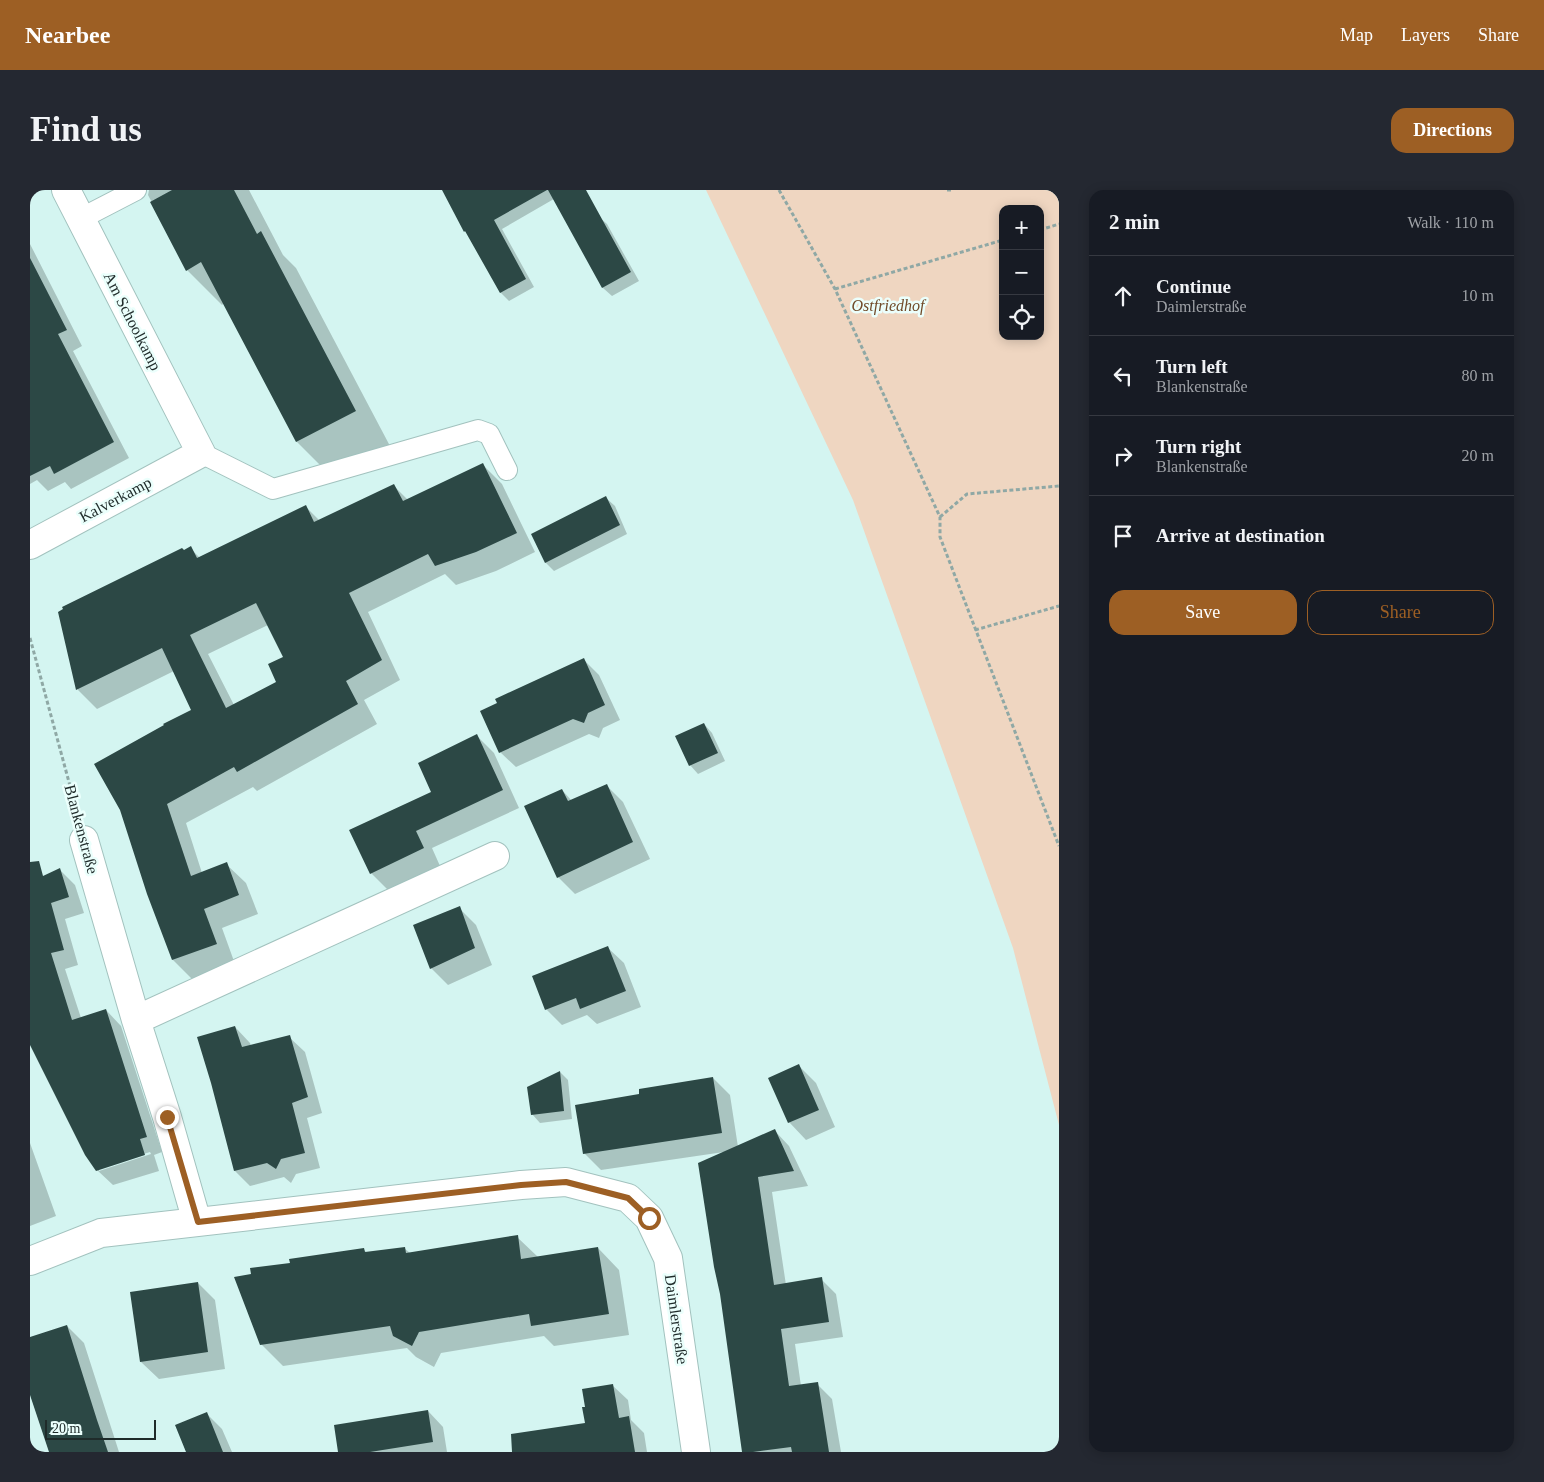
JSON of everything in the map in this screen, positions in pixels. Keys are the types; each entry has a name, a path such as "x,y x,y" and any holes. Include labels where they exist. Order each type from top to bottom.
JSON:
{"street":[{"name":"Am Schoolkamp","path":"66,190 201,453"},
{"name":"Kalverkamp","path":"30,545 201,453"},
{"name":"Blankenstraße","path":"84,840 136,1020 198,1222"},
{"path":"136,1020 496,856"},
{"name":"Daimlerstraße","path":"198,1222 521,1185 566,1182 628,1198 649,1218 668,1258 696,1452"},
{"path":"30,1261 101,1233 198,1222"}],"lane":[{"path":"80,219 136,190"},
{"path":"201,453 272,489 478,430 489,434 507,470"}],"path":[{"path":"779,190 835,289 940,517 940,537 1059,846"},
{"path":"1044,229 1059,224"},
{"path":"835,289 999,241"},
{"path":"940,517 967,494 1059,486"},
{"path":"975,630 1059,606"},
{"name":"Blankenstraße","path":"30,638 84,840"}],"green space":[{"name":"Ostfriedhof","path":"706,190 1059,190 1059,1125 1013,948 853,500"}],"building":[{"path":"172,190 234,190 257,234 261,231 356,411 296,442 201,262 186,271 150,202"},
{"path":"442,190 547,190 494,220 526,279 500,293"},
{"path":"548,190 586,190 631,272 602,288"},
{"path":"30,258 67,330 58,334 114,442 54,474 50,466 30,476"},
{"path":"483,463 517,533 476,552 435,566 428,554 349,593 382,660 346,681 358,704 237,772 234,767 167,804 191,876 227,862 239,895 204,909 217,944 172,960 147,894 120,810 94,764 191,710 162,648 76,690 58,612 63,609 62,607 182,548 184,550 191,546 197,558 306,505 314,522 394,484 403,501","holes":["256,603 283,657 268,664 276,682 226,708 190,635"]},
{"path":"606,496 620,525 545,563 531,534"},
{"path":"584,658 605,705 588,713 584,723 573,719 499,753 480,711 497,703 495,699"},
{"path":"704,723 718,753 689,766 675,736"},
{"path":"477,734 503,790 416,831 424,848 370,874 349,830 431,792 418,763"},
{"path":"607,784 633,842 557,878 524,806 562,789 568,801"},
{"path":"39,861 43,876 60,868 69,897 51,903 64,950 51,953 72,1020 106,1009 147,1137 140,1139 145,1155 96,1171 85,1155 30,1045 30,862"},
{"path":"460,906 475,948 430,969 413,925"},
{"path":"608,946 626,991 580,1009 576,998 545,1010 532,976"},
{"path":"235,1026 242,1047 290,1035 308,1097 292,1103 305,1153 281,1159 276,1169 267,1163 234,1171 197,1037"},
{"path":"799,1064 819,1110 788,1123 768,1078"},
{"path":"560,1071 564,1111 531,1115 527,1087"},
{"path":"713,1077 722,1133 583,1154 575,1105 639,1094 639,1089"},
{"path":"775,1129 794,1171 758,1177 774,1285 822,1277 829,1322 781,1329 789,1386 818,1382 829,1452 792,1452 791,1447 742,1452 720,1294 698,1163"},
{"path":"518,1235 521,1259 598,1247 609,1314 531,1326 529,1314 419,1332 412,1346 393,1336 390,1326 260,1345 234,1277 251,1274 250,1268 290,1263 289,1259 364,1248 365,1252 405,1247 406,1253"},
{"path":"198,1282 208,1352 140,1362 130,1292"},
{"path":"67,1325 108,1452 49,1452 30,1395 30,1337"},
{"path":"613,1384 619,1418 629,1416 635,1452 512,1452 511,1434 585,1423 582,1407 585,1407 582,1389"},
{"path":"428,1410 433,1442 370,1452 338,1452 334,1425"},
{"path":"207,1412 223,1452 186,1452 175,1425"}],"route":[{"path":"167,1117 198,1222 521,1185 566,1182 628,1198 649,1218"}]}
